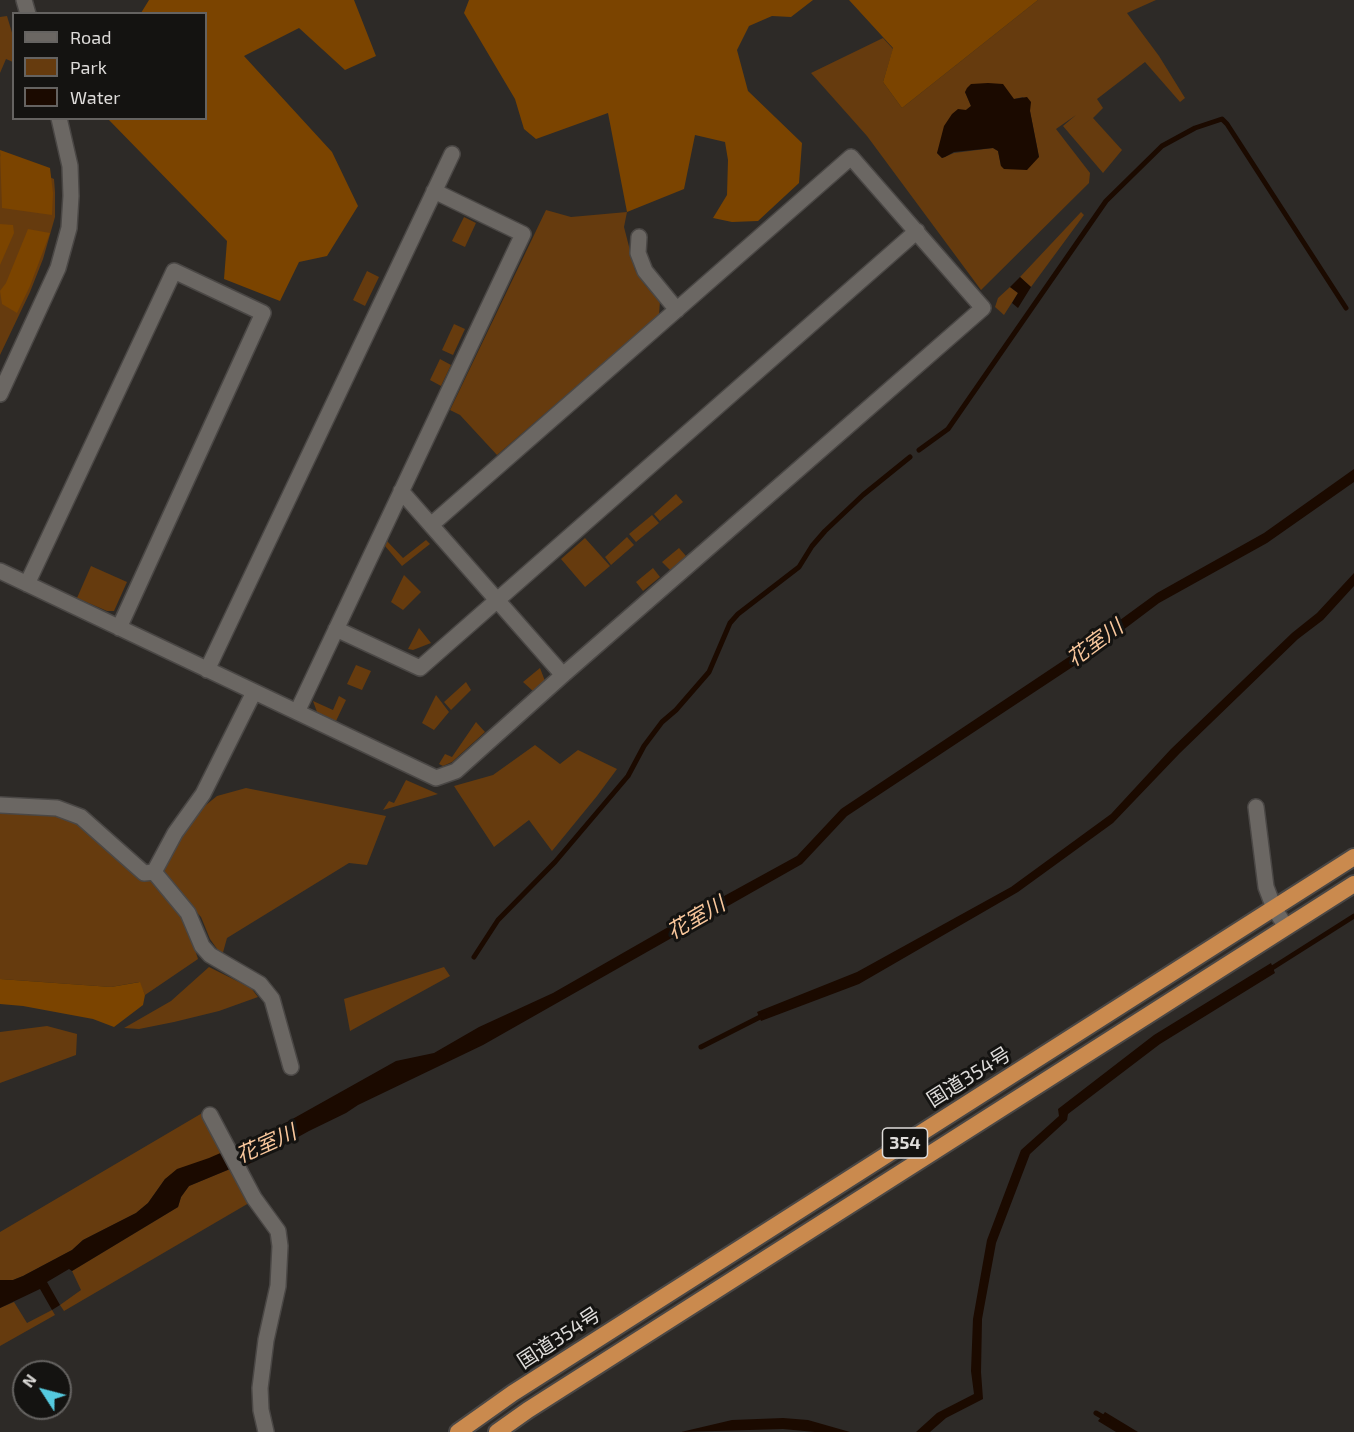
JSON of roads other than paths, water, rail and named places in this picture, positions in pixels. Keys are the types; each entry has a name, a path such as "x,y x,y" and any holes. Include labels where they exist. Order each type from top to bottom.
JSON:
{"highway":[{"name":"国道354号","path":"458,1432 513,1392 1354,857"},
{"name":"354","path":"497,1432 528,1410 1354,884"}],"street":[{"path":"0,394 58,268 69,228 70,166 59,120"},
{"path":"207,670 452,153"},
{"path":"0,571 436,778 456,771 983,308 851,157 431,525"},
{"path":"297,711 523,234 434,191"},
{"path":"336,629 420,668 917,231"},
{"path":"639,237 638,253 645,271 677,310"},
{"path":"27,584 174,271 263,313 118,628"},
{"path":"401,491 563,675"},
{"path":"154,872 174,833 203,794 254,692"},
{"path":"0,804 57,808 81,817 144,873 154,872"},
{"path":"1256,807 1266,887 1274,908 1286,927"},
{"path":"154,872 188,913 202,946 210,955 260,984 272,999 291,1067"},
{"path":"210,1115 254,1198 278,1231 280,1245 278,1286 266,1340 260,1388 261,1410 266,1432"}],"water":[{"path":"971,84 1003,84 1014,99 1027,97 1031,102 1030,111 1039,157 1027,170 1004,169 1001,166 998,151 993,148 954,152 942,158 937,153 944,126 952,114 958,109 966,110 971,106 965,92 967,88"},
{"path":"1020,277 1031,287 1018,308 1012,303 1018,293 1010,287"},
{"name":"花室川","path":"1354,469 1354,482 1267,543 1159,603 1086,658 847,816 802,864 483,1045 358,1105 249,1164 230,1169 189,1186 181,1197 178,1207 72,1271 69,1269 47,1282 60,1305 52,1310 40,1289 0,1308 0,1280 13,1280 23,1276 72,1250 83,1240 136,1213 148,1203 165,1179 177,1169 271,1131 396,1061 434,1053 479,1027 553,993 797,856 841,809 1079,650 1157,593 1264,533"},
{"path":"1354,573 1354,586 1323,620 1298,639 1180,753 1113,823 1018,892 859,984 761,1021 757,1012 857,972 1011,887 1111,814 1171,749 1292,633 1317,613"},
{"path":"1271,963 1275,973 1160,1044 1068,1114 1067,1120 1030,1154 996,1243 982,1319 983,1399 946,1418 930,1432 916,1432 937,1413 974,1394 971,1371 973,1319 987,1240 1021,1150 1059,1116 1058,1109 1154,1035"},
{"path":"1105,1412 1138,1432 1116,1432 1098,1421"},
{"path":"783,1418 808,1420 850,1432 783,1429 681,1432 732,1420"}],"waterway":[{"path":"919,450 948,429 1106,201 1162,146 1195,128 1222,119 1346,308"},
{"path":"474,957 498,920 555,862 628,776 644,746 662,722 676,710 709,672 730,623 738,614 799,567 825,531 863,495 910,457"},
{"path":"1269,970 1354,916"},
{"path":"701,1047 764,1015"},
{"path":"1096,1413 1108,1420"}]}
